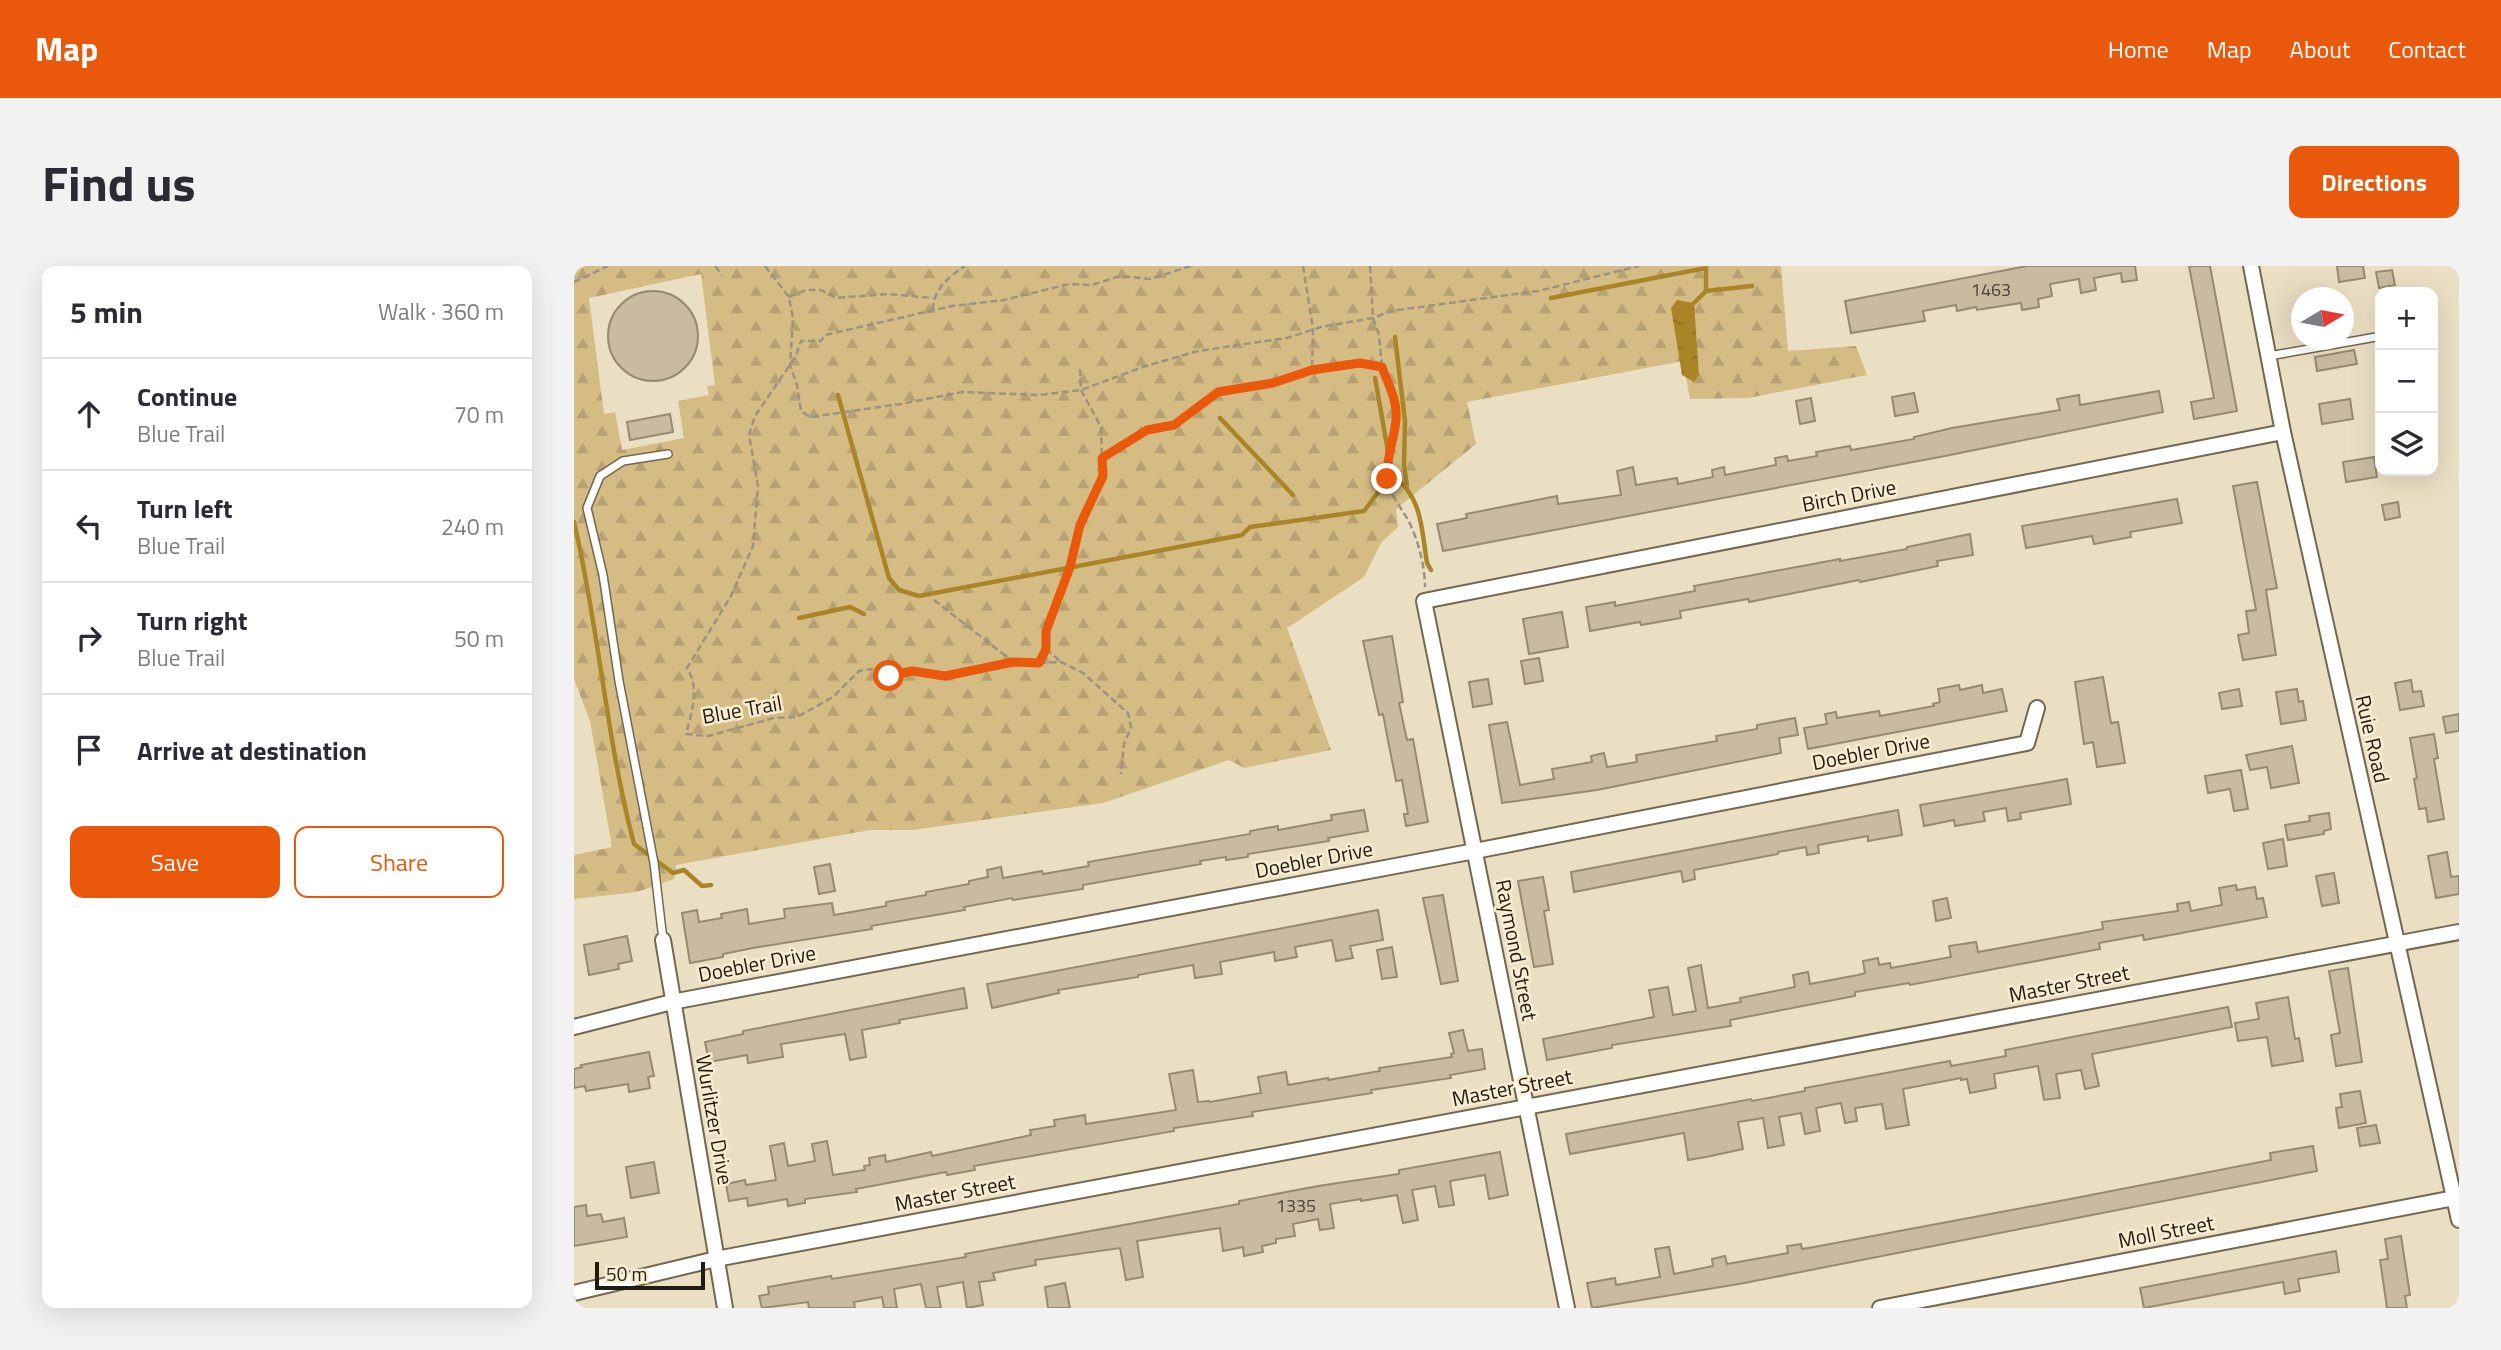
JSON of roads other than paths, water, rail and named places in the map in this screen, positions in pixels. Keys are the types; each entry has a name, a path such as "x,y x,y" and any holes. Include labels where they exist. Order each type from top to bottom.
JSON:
{"street":[{"name":"Ruie Road","path":"2251,266 2283,432 2347,724 2457,1197 2459,1220"},
{"name":"Birch Drive","path":"1424,601 2283,432"},
{"name":"Raymond Street","path":"1424,601 1567,1308"},
{"name":"Doebler Drive","path":"574,1027 672,1002 1475,851 2027,743 2037,708"},
{"name":"Master Street","path":"574,1293 716,1259 2459,932"},
{"name":"Wurlitzer Drive","path":"663,940 725,1308"},
{"name":"Moll Street","path":"1880,1308 2457,1197"}],"lane":[{"path":"2268,356 2375,337"},
{"path":"663,940 653,863 619,681 603,575 587,508 600,476 623,461 668,454"}],"water":[{"path":"1677,300 1694,303 1699,375 1694,382 1682,375 1671,308"}],"waterway":[{"path":"1551,298 1706,268 1706,291 1752,286"},
{"path":"1694,303 1706,291"},
{"path":"1395,337 1405,421 1404,465 1407,486"},
{"path":"1375,378 1392,474 1410,493 1415,503 1427,563 1431,570"},
{"path":"838,395 889,578 899,590 919,596 1242,535 1250,527 1364,511 1392,474"},
{"path":"1220,418 1293,495"},
{"path":"574,522 616,764 634,844 673,873 684,870 702,886 711,885"},
{"path":"799,618 850,607 864,614"}]}
